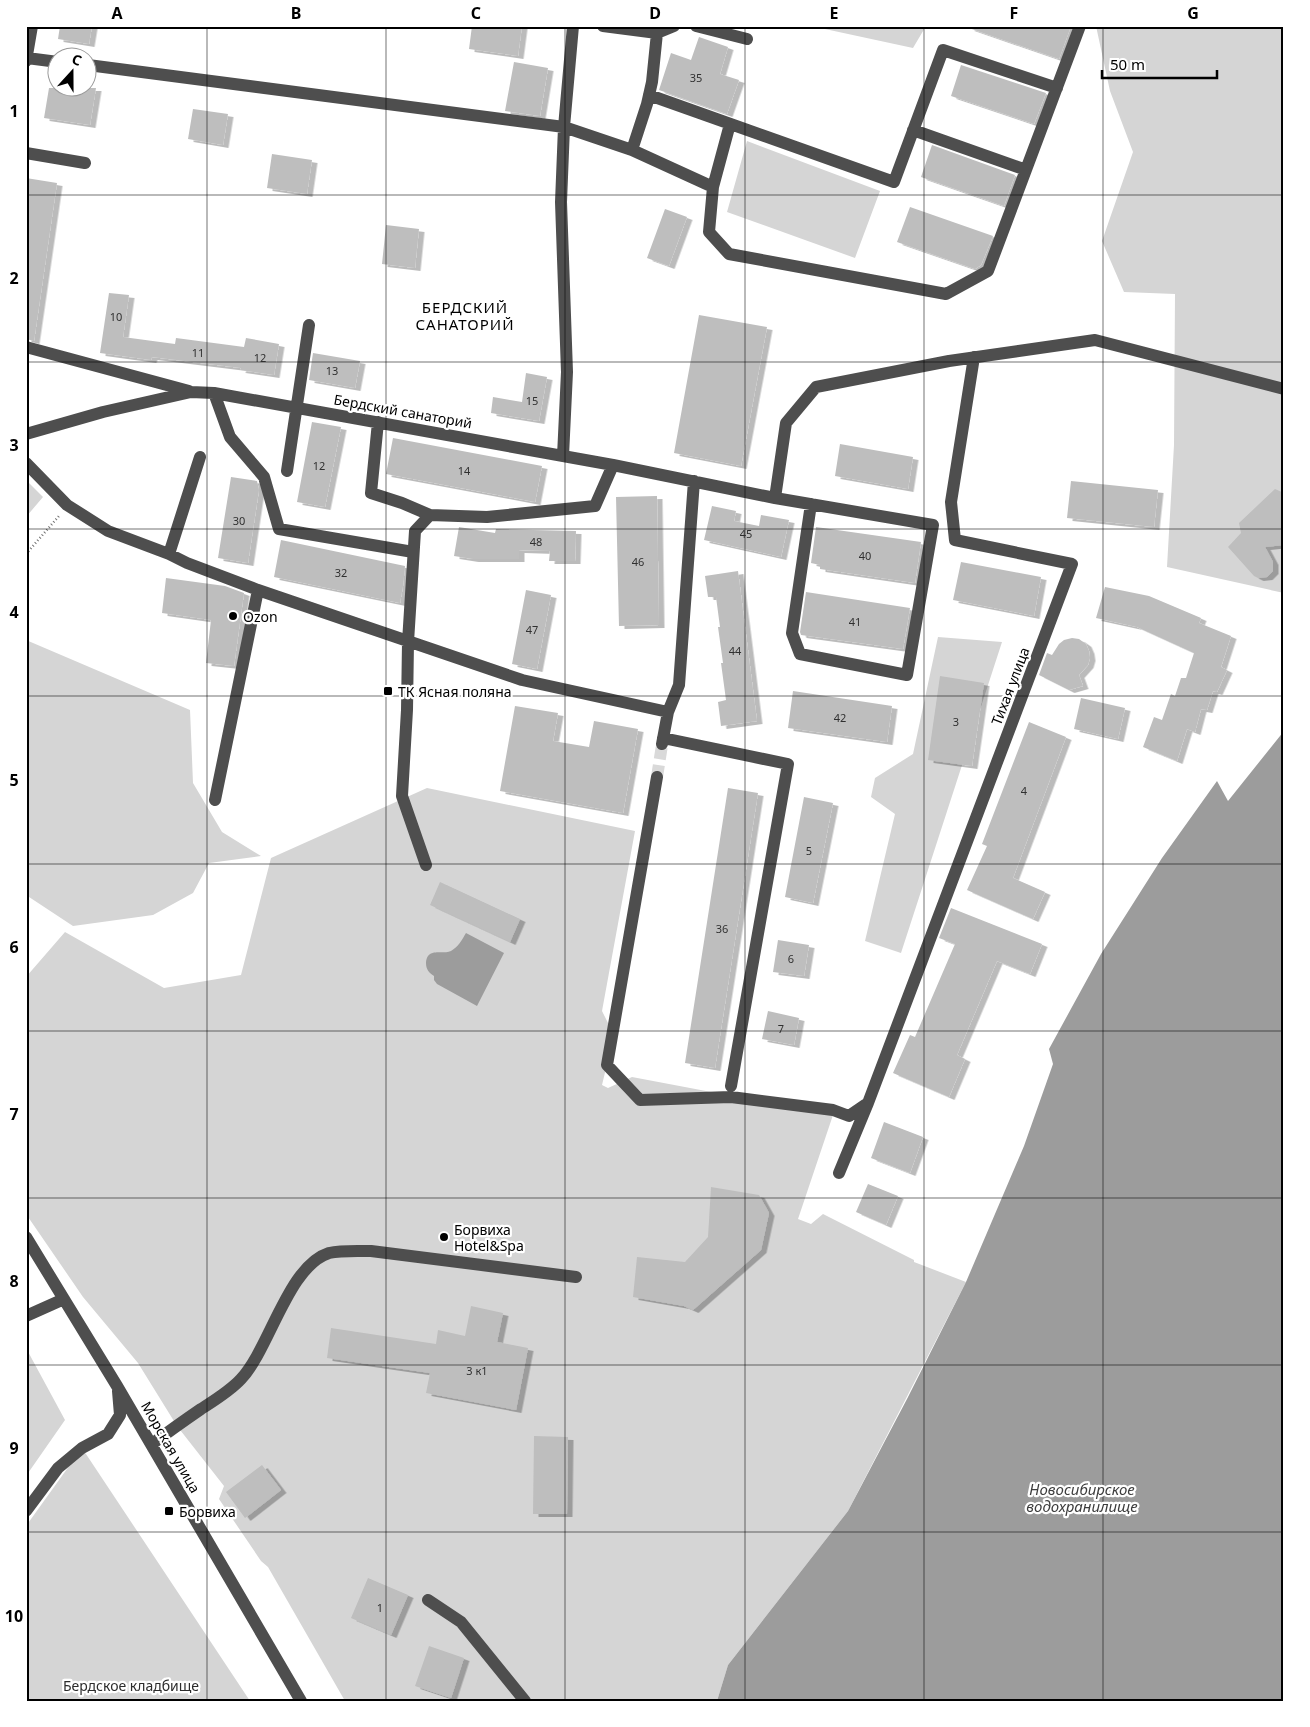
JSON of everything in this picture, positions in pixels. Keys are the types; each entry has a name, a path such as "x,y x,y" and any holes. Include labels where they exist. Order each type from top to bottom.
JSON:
{"street":[{"path":"32,26 26,59 48,61"},
{"path":"563,456 567,372 561,202 564,127 573,26"},
{"path":"604,26 657,33 674,26"},
{"path":"696,26 747,39"},
{"path":"730,124 713,188 709,232 729,254 946,294 988,271 1080,26"},
{"path":"632,150 652,82 657,33"},
{"path":"648,95 894,182 944,50 1057,88"},
{"path":"98,66 564,127 632,150 713,188"},
{"path":"913,130 1026,170"},
{"path":"26,153 85,163"},
{"path":"287,470 298,408 309,325"},
{"path":"776,498 786,423 816,387 974,357 1095,340 1284,390"},
{"path":"26,347 191,392"},
{"name":"Тихая улица","path":"868,1103 1072,564 955,540 951,502 974,357"},
{"name":"Бердский санаторий","path":"26,434 103,412 191,392 214,393 613,465 776,498 811,504 933,525 907,675 800,654 792,633 811,504"},
{"path":"214,393 230,438 264,477 279,529 413,552"},
{"path":"378,422 372,493 430,515 487,517 595,506 613,465"},
{"path":"169,554 200,457"},
{"path":"26,463 68,506 108,531 169,554 187,564 522,680 668,712"},
{"path":"694,481 679,685 668,712 663,742 788,764 731,1086"},
{"path":"426,864 402,796 407,710 408,642 415,531 430,515"},
{"path":"215,800 258,590"},
{"path":"656,777 607,1065 640,1100 731,1097 833,1110 849,1116 868,1103"},
{"path":"839,1173 868,1103"},
{"name":"Морская улица","path":"26,1237 118,1386 301,1701"},
{"path":"152,1444 231,1389 243,1377 266,1340 293,1286 309,1265 328,1254 371,1250 576,1277"},
{"path":"26,1316 64,1299"},
{"path":"26,1511 58,1468 82,1448 108,1434 120,1415 118,1386"},
{"path":"428,1600 461,1622 525,1701"}],"path":[{"path":"26,554 68,506"}],"green space":[{"path":"811,26 926,26 913,48"},
{"path":"1096,26 1284,26 1284,593 1167,567 1174,445 1175,294 1124,292 1102,241 1133,152 1110,91"},
{"path":"747,141 880,191 855,258 727,212"},
{"path":"26,480 43,497 26,517"},
{"path":"938,637 1002,642 901,953 865,941 895,814 871,797 875,778 913,754"},
{"path":"26,640 190,710 193,783 222,832 261,856 209,863 193,893 153,915 73,926 26,895"},
{"name":"Борвиха Hotel&Spa","path":"427,788 635,831 602,1011 614,1035 602,1085 608,1088 632,1077 833,1115 798,1219 811,1224 823,1214 914,1260 914,1262 966,1282 848,1511 728,1665 717,1701 345,1701 268,1567 261,1561 219,1499 224,1486 177,1426 138,1363 83,1297 26,1214 26,977 65,932 164,988 241,975 271,858"},
{"path":"26,1348 65,1420 26,1476"},
{"name":"Бердское кладбище","path":"82,1448 250,1701 26,1701 26,1526"}],"water":[{"name":"Новосибирское водохранилище","path":"1284,731 1284,1701 717,1701 728,1665 848,1511 907,1399 966,1282 1024,1146 1053,1064 1049,1049 1101,954 1162,858 1217,781 1228,801"},
{"path":"466,933 504,953 477,1006 437,984 426,965 429,955 451,951 458,945"}],"building":[{"path":"60,26 92,26 89,44 58,39"},
{"path":"472,26 522,26 518,56 469,49"},
{"path":"970,26 1071,26 1059,59 969,28"},
{"path":"699,37 728,47 720,74 739,80 727,114 659,90 671,53 691,60"},
{"path":"514,62 548,68 540,116 505,111"},
{"path":"961,65 1046,93 1034,124 951,96"},
{"path":"48,94 48,98 94,98 90,125 44,118"},
{"path":"193,109 228,114 223,145 188,139"},
{"path":"932,145 1015,175 1004,206 921,177"},
{"path":"272,154 312,160 307,194 267,188"},
{"path":"26,178 57,183 34,341 26,339"},
{"path":"910,207 993,236 981,265 975,269 897,242"},
{"path":"665,209 687,217 669,266 647,258"},
{"path":"386,225 419,229 415,268 382,264"},
{"path":"109,293 129,295 123,337 175,344 176,338 244,347 246,338 279,344 274,375 240,370 241,368 152,357 151,360 100,353"},
{"path":"699,315 767,327 741,466 674,453"},
{"path":"313,353 360,361 355,388 309,380"},
{"path":"526,373 547,377 539,421 491,413 493,397 522,402"},
{"path":"312,422 341,427 325,507 297,502"},
{"path":"393,438 542,466 535,502 386,474"},
{"path":"840,444 913,457 908,489 835,476"},
{"path":"231,477 257,481 259,490 248,563 218,558"},
{"path":"1071,481 1158,490 1154,527 1067,518"},
{"path":"1275,489 1284,493 1284,545 1265,547 1273,562 1273,571 1267,577 1258,578 1228,547 1241,533 1239,523"},
{"path":"657,496 659,625 619,626 616,497"},
{"path":"712,506 736,511 734,521 759,526 761,515 789,520 781,557 704,540"},
{"path":"459,527 495,533 496,529 576,531 575,561 549,561 550,551 519,550 519,559 473,559 454,556"},
{"path":"816,527 921,542 915,583 820,569 820,565 811,563"},
{"path":"281,540 405,566 400,603 274,577"},
{"path":"961,562 1041,577 1034,616 953,600"},
{"path":"738,571 757,721 721,726 718,702 726,700 718,627 720,627 716,597 708,597 705,576"},
{"path":"166,578 225,586 244,593 234,666 206,663 211,620 162,613"},
{"path":"1105,587 1149,596 1201,618 1199,623 1231,636 1221,667 1227,670 1217,692 1213,691 1207,710 1201,709 1195,732 1187,729 1177,761 1143,747 1154,717 1162,720 1171,694 1175,696 1181,678 1186,678 1194,653 1137,627 1096,618"},
{"path":"526,590 551,595 537,669 512,664"},
{"path":"806,592 910,608 903,649 801,635"},
{"path":"1079,639 1086,644 1090,658 1088,665 1079,675 1083,686 1069,690 1039,675 1047,653 1052,655 1059,644 1064,640"},
{"path":"940,676 984,683 972,766 928,760"},
{"path":"793,691 892,706 887,742 788,728"},
{"path":"1081,698 1125,708 1118,739 1074,729"},
{"path":"515,706 558,713 553,741 589,747 594,721 638,729 623,813 500,791"},
{"path":"1029,722 1066,737 1013,878 1045,892 1033,919 967,890 987,846 982,844"},
{"path":"728,788 758,793 715,1068 685,1063"},
{"path":"804,797 833,803 813,903 785,897"},
{"path":"440,882 520,919 510,942 430,905"},
{"path":"951,908 1042,944 1030,974 997,961 957,1055 965,1059 949,1097 893,1073 910,1035 915,1037 955,944 939,938"},
{"path":"778,940 809,945 804,976 773,972"},
{"path":"768,1011 799,1018 794,1045 762,1039"},
{"path":"884,1122 923,1137 910,1173 871,1158"},
{"path":"868,1184 898,1196 886,1225 856,1212"},
{"path":"711,1187 759,1195 769,1213 761,1250 693,1310 684,1306 633,1297 637,1257 685,1262 708,1237"},
{"path":"471,1306 503,1313 497,1342 528,1348 516,1410 426,1393 430,1373 327,1358 331,1328 436,1344 438,1330 465,1336"},
{"path":"534,1436 568,1437 567,1514 533,1514"},
{"path":"262,1465 281,1490 245,1518 226,1492"},
{"path":"368,1578 408,1595 391,1635 351,1618"},
{"path":"429,1646 464,1658 451,1698 415,1686"}],"tunnel":[{"path":"657,777 662,745"}],"place":[{"name":"Ozon","path":"233,616"},
{"name":"ТК Ясная поляна","path":"388,691"},
{"name":"Борвиха Hotel&Spa","path":"444,1237"},
{"name":"Борвиха","path":"169,1511"}],"district":[{"name":"БЕРДСКИЙ САНАТОРИЙ","path":"465,316"}]}
